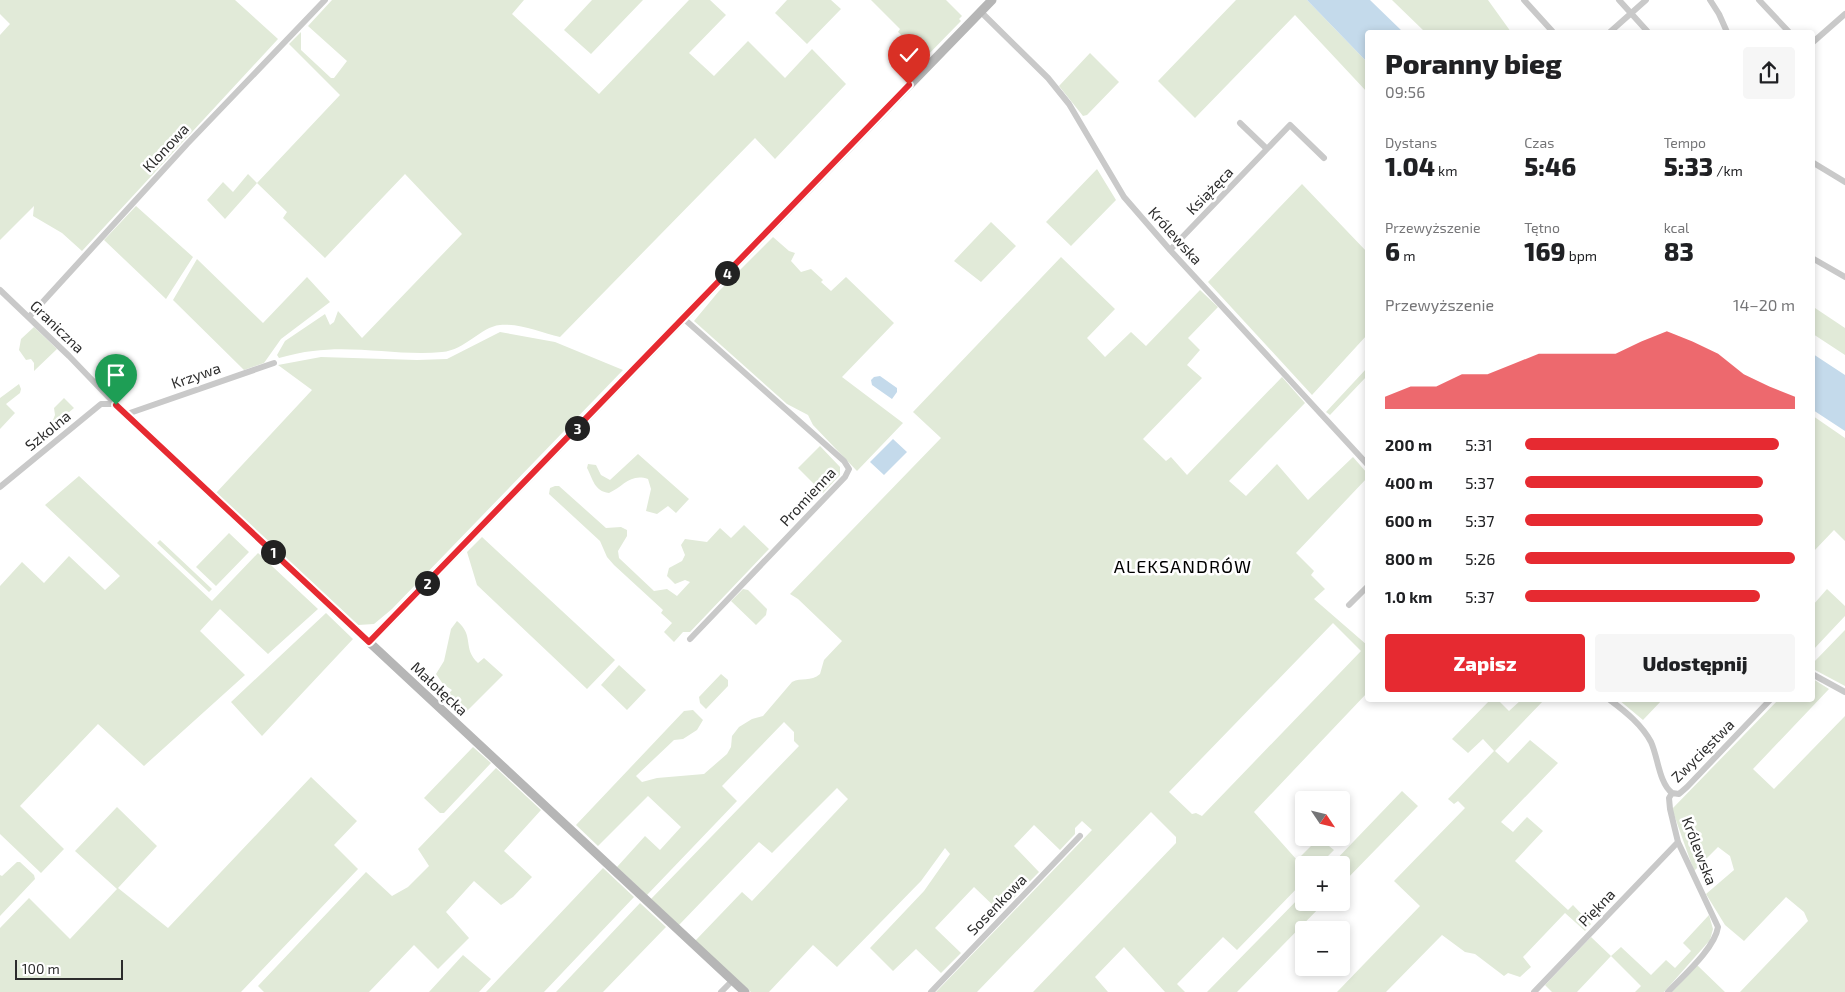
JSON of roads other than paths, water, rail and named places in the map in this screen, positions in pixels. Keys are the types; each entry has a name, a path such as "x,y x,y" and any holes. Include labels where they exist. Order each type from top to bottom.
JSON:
{"street":[{"name":"Klonowa","path":"29,317 186,144 324,0"},
{"path":"369,642 992,0"},
{"path":"1524,0 1551,30"},
{"path":"1619,0 1646,30"},
{"path":"1612,30 1646,0"},
{"path":"1710,0 1726,30"},
{"path":"1759,0 1787,30"},
{"name":"Królewska","path":"981,12 1048,78 1088,133 1121,192 1170,250 1365,463"},
{"path":"1815,40 1845,14"},
{"path":"1240,123 1267,149"},
{"name":"Książęca","path":"1170,250 1290,125 1324,158"},
{"path":"1815,164 1845,182"},
{"path":"1838,178 1845,172"},
{"path":"1815,260 1845,277"},
{"name":"Graniczna","path":"0,290 116,405"},
{"name":"Promienna","path":"684,318 844,461 849,469 845,477 690,639"},
{"name":"Krzywa","path":"126,414 274,363"},
{"name":"Szkolna","path":"0,487 101,404 116,405"},
{"name":"Małołęcka","path":"116,405 745,992"},
{"path":"1349,605 1365,589"},
{"path":"1815,676 1845,692"},
{"name":"Królewska","path":"1612,702 1630,716 1646,734 1656,753 1664,782 1672,793 1669,798 1670,809 1678,842 1718,927 1713,941 1668,992"},
{"name":"Zwycięstwa","path":"1672,793 1679,794 1687,787 1768,702"},
{"name":"Sosenkowa","path":"931,992 1080,836"},
{"name":"Piękna","path":"1534,992 1678,842"},
{"path":"721,992 732,980"}],"water":[{"path":"1307,0 1370,0 1401,30 1365,30 1365,60"},
{"path":"1815,355 1845,375 1845,431 1815,411"},
{"path":"880,376 897,388 897,392 892,399 872,385 871,380 874,377"},
{"path":"893,439 907,452 884,475 870,462"}],"district":[{"name":"ALEKSANDRÓW","path":"1183,567"}]}
